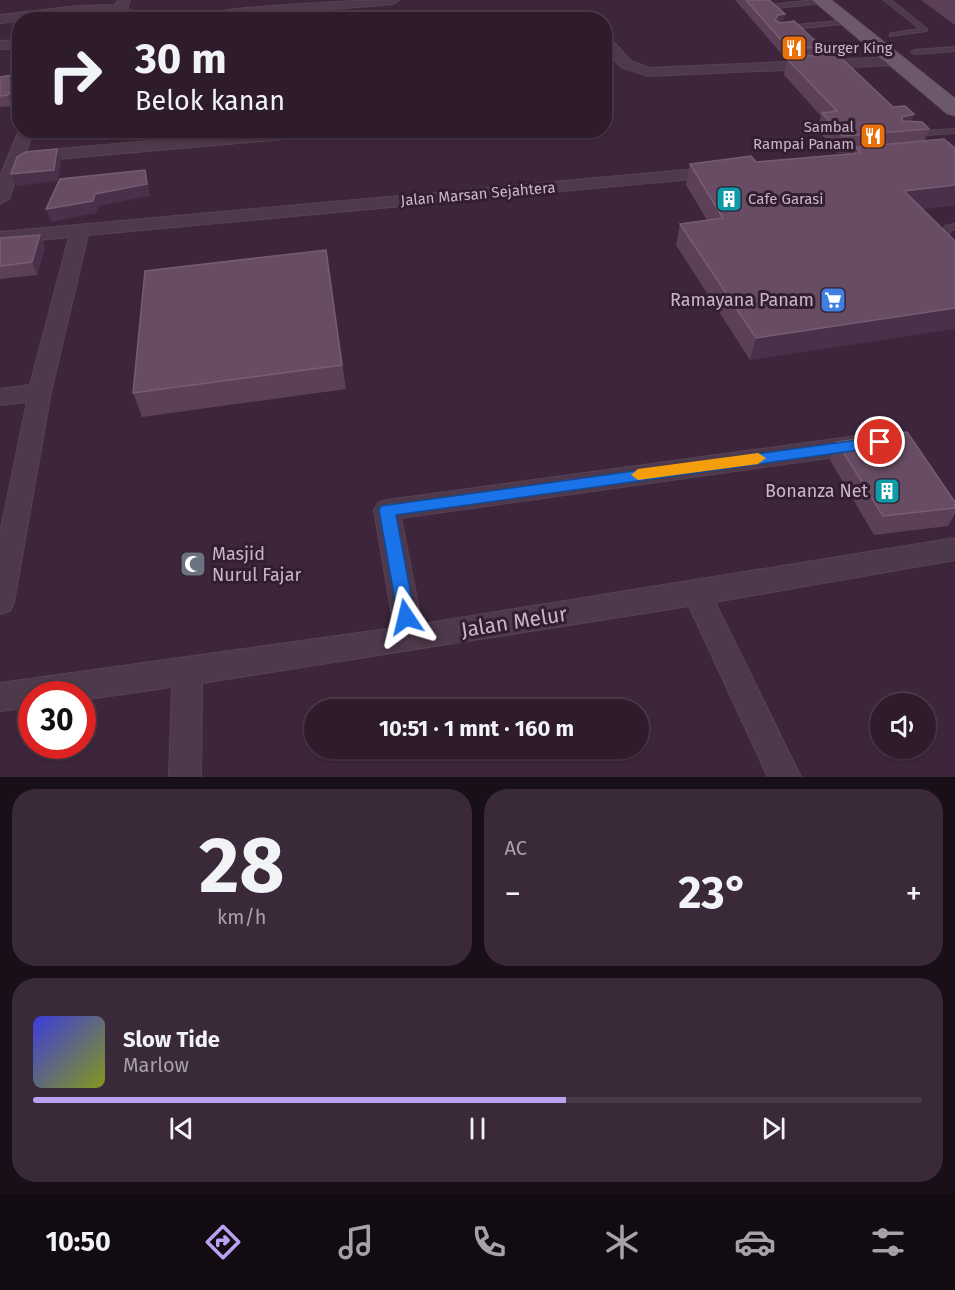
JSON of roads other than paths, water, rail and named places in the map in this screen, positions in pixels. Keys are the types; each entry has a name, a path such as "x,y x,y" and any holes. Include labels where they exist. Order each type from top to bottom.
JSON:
{"main road":[{"path":"822,1 892,35 905,57 955,84"},
{"path":"850,13 905,57 955,109"}],"street":[{"path":"286,12 393,0"},
{"path":"59,12 120,4"},
{"path":"612,48 627,64 648,72 905,57"},
{"path":"0,200 23,138"},
{"path":"16,158 241,138"},
{"name":"Jalan Marsan Sejahtera","path":"0,238 742,170"},
{"path":"0,602 9,513 80,231"},
{"path":"0,397 40,392"},
{"path":"410,638 387,510 891,441"},
{"name":"Jalan Melur","path":"0,697 187,672 697,594 955,549"},
{"path":"697,594 785,777"},
{"path":"185,777 187,672"}],"lane":[{"path":"887,0 925,30 892,35"},
{"path":"768,7 822,1"},
{"path":"777,29 850,13"},
{"path":"905,57 955,49"},
{"path":"901,136 955,130"},
{"path":"955,227 948,228 944,235 955,247"}],"place":[{"name":"Burger King","path":"794,48"},
{"name":"Sambal Rampai Panam","path":"873,136"},
{"name":"Cafe Garasi","path":"729,199"},
{"name":"Ramayana Panam","path":"833,300"},
{"name":"Bonanza Net","path":"887,491"},
{"name":"Masjid Nurul Fajar","path":"193,564"}]}
